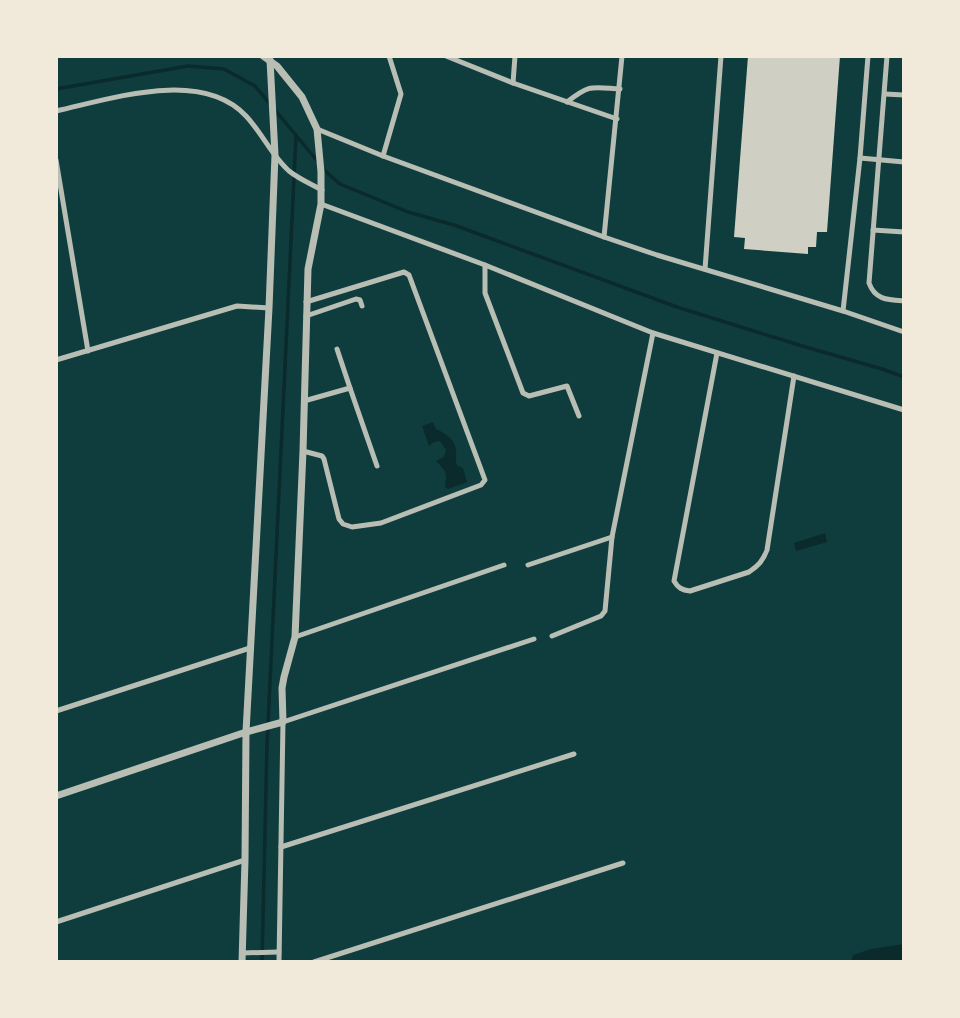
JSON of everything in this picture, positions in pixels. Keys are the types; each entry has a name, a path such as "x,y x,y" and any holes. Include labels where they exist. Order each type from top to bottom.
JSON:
{"street":[{"path":"383,156 401,94 389,56"},
{"path":"446,56 513,83 617,119"},
{"path":"513,83 515,56"},
{"path":"604,237 622,56"},
{"path":"705,269 721,56"},
{"path":"843,311 868,56"},
{"path":"887,56 869,283 880,298 904,301"},
{"path":"272,59 275,155 246,733 242,958 279,952"},
{"path":"272,59 302,97 317,129 321,188 321,204 308,269 306,302 295,637 284,677 279,962"},
{"path":"567,102 584,88 620,89"},
{"path":"56,111 145,92 191,90 220,99 243,113 289,171 321,188"},
{"path":"885,94 904,95"},
{"path":"317,129 604,237 904,332"},
{"path":"860,158 904,162"},
{"path":"56,160 88,351"},
{"path":"321,204 653,332 904,410"},
{"path":"873,230 904,232"},
{"path":"485,265 485,293 523,393 529,396 567,386 579,416"},
{"path":"303,451 324,459 339,519 343,524 352,527 381,523 481,485 485,480 409,275 404,272 306,302"},
{"path":"306,316 356,299 360,300 362,306"},
{"path":"56,360 237,306 269,308"},
{"path":"552,636 604,614 612,537 653,332"},
{"path":"337,349 377,466"},
{"path":"717,353 674,582 682,590 690,591 749,572 763,560 767,550 794,376"},
{"path":"304,401 350,388"},
{"path":"528,565 612,537"},
{"path":"295,637 504,565"},
{"path":"56,796 534,639"},
{"path":"56,711 250,648"},
{"path":"281,847 574,754"},
{"path":"56,922 245,860"},
{"path":"314,962 623,863"}],"water":[{"path":"433,422 436,429 454,443 458,467 463,468 467,482 448,489 445,487 445,473 436,461 444,457 446,450 440,441 429,446 422,426"},
{"path":"825,533 827,542 796,551 794,543"},
{"path":"904,944 904,962 851,962 853,955"}],"building":[{"path":"748,56 840,56 827,232 817,232 816,247 808,247 808,254 744,249 745,238 734,237"}],"waterway":[{"path":"56,89 188,66 224,69 255,86 270,104"},
{"path":"275,110 319,163"},
{"path":"262,962 267,745 296,135"},
{"path":"324,170 340,184 408,212 454,225 677,307 904,377"}]}
